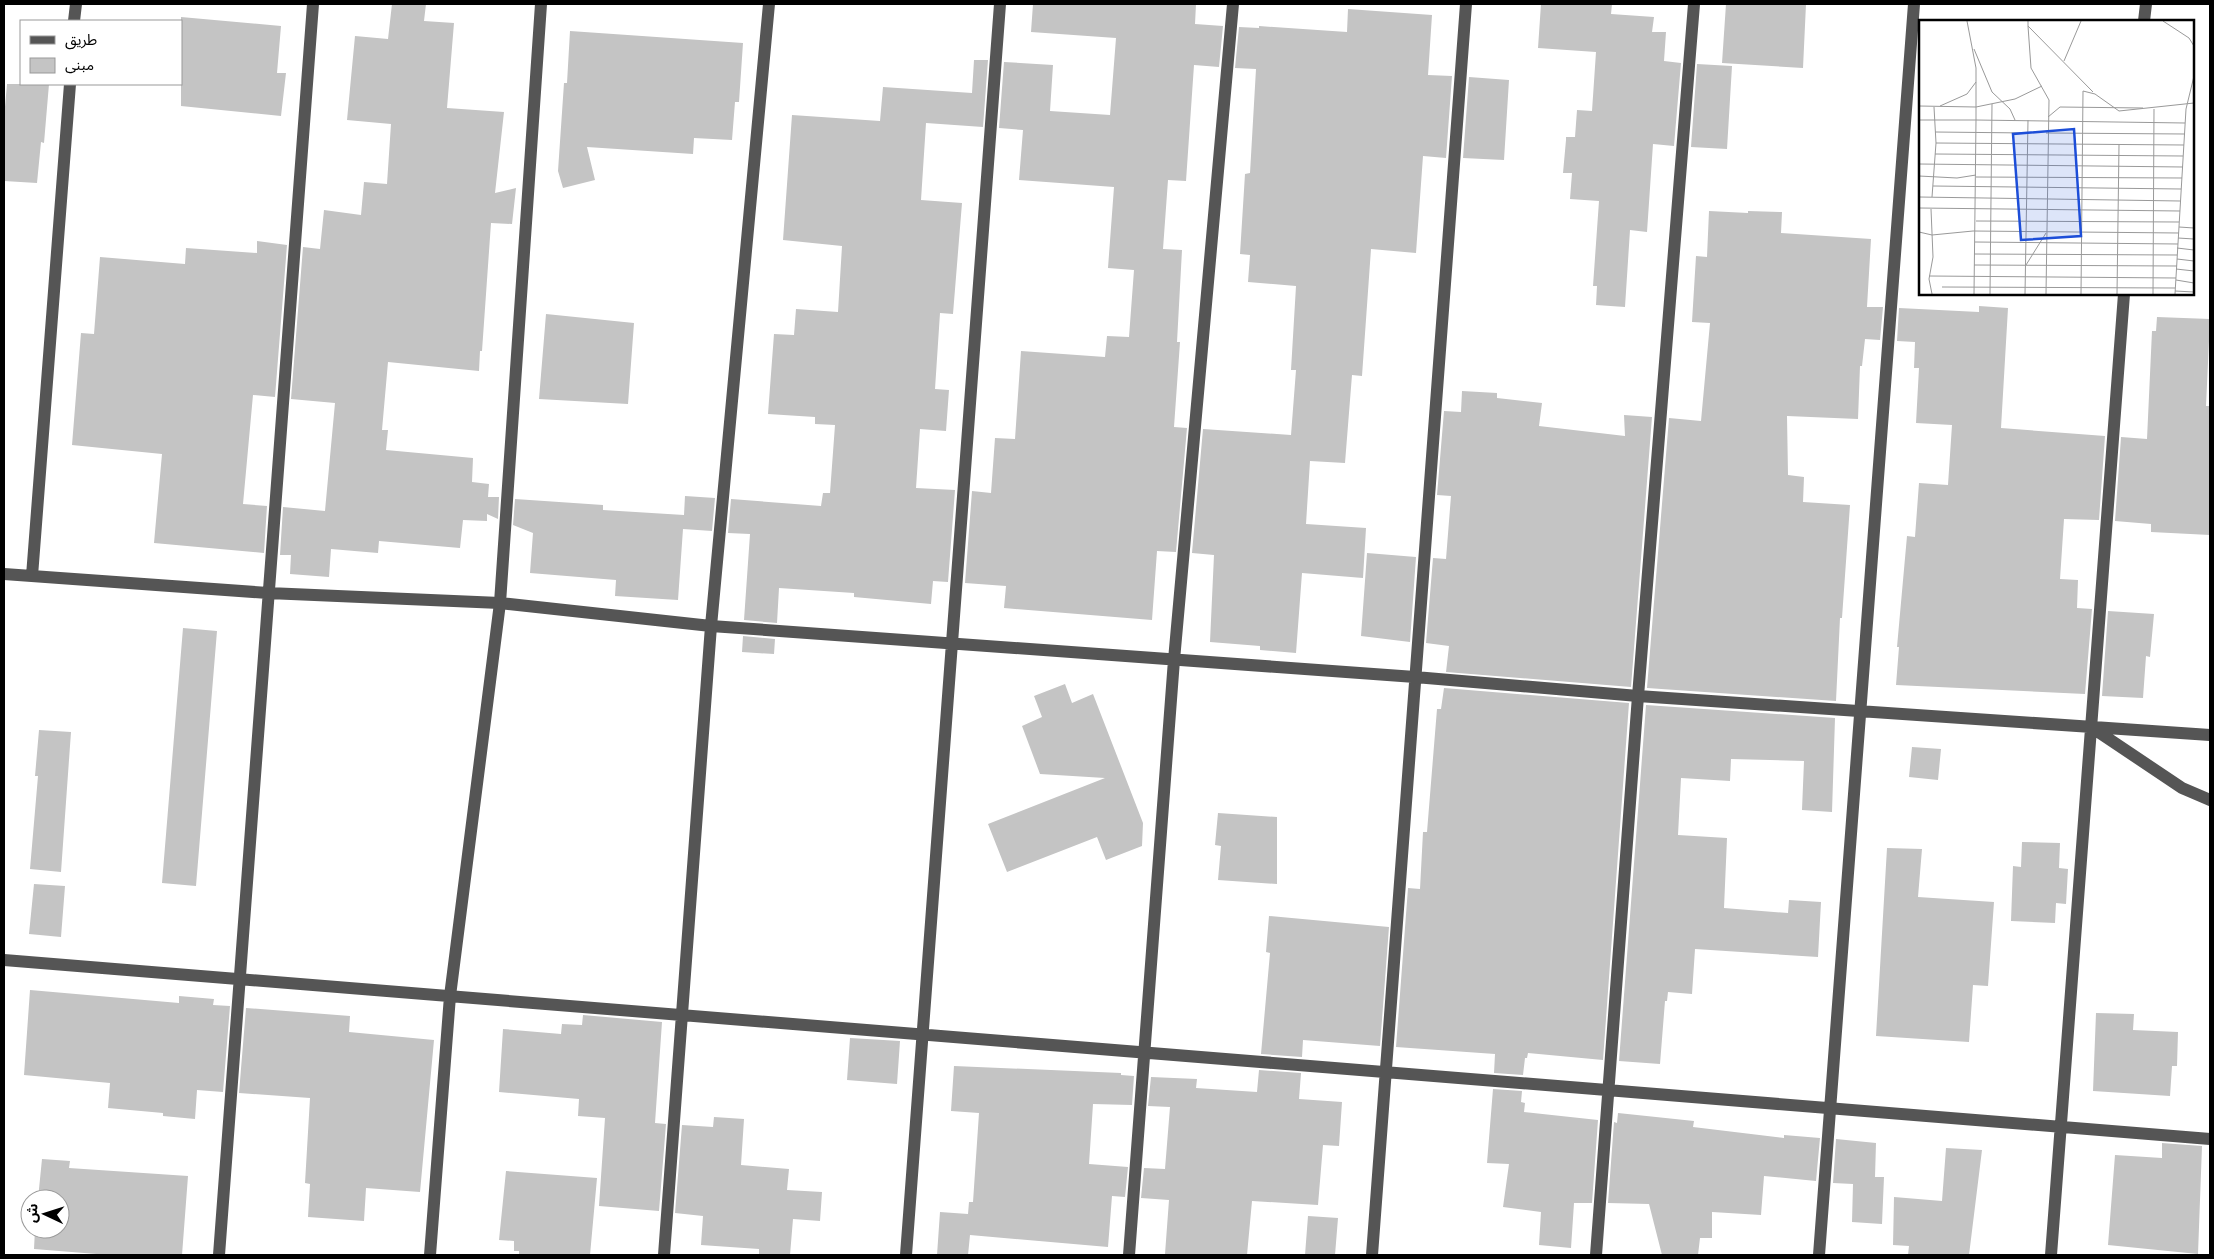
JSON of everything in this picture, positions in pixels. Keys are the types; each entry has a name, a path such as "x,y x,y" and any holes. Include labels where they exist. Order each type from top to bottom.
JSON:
{"street":[{"path":"74,20 76,4"},
{"path":"218,1255 313,4"},
{"path":"430,1255 450,996 500,603 541,4"},
{"path":"664,1255 711,626 769,4"},
{"path":"906,1255 1000,4"},
{"path":"1129,1255 1174,660 1232,4"},
{"path":"1372,1255 1466,4"},
{"path":"1596,1255 1607,1089 1694,4"},
{"path":"1819,1255 1914,4"},
{"path":"2144,20 2146,4"},
{"path":"32,576 70,85"},
{"path":"2051,1255 2124,295"},
{"path":"4,574 268,593 500,603 711,626 1415,677 1638,696 2210,735"},
{"path":"2091,726 2182,788 2210,800"},
{"path":"4,960 2210,1139"}],"building":[{"path":"392,4 426,4 424,21 454,23 447,108 504,112 495,193 516,188 512,224 491,223 479,371 388,362 382,430 388,430 386,450 473,458 472,482 489,484 488,497 499,497 498,519 487,514 487,521 463,520 460,548 379,541 378,553 331,549 329,577 290,574 291,555 280,555 283,507 325,511 335,403 291,399 303,247 320,249 324,210 361,215 364,182 387,184 391,124 347,120 355,36 388,39"},
{"path":"1033,4 1196,4 1195,24 1223,26 1219,67 1194,65 1186,181 1168,180 1163,249 1182,250 1177,342 1180,342 1174,427 1187,428 1176,552 1157,551 1152,620 1004,608 1006,586 965,583 972,491 991,493 995,438 1015,439 1021,351 1105,357 1107,336 1129,337 1134,270 1108,268 1114,187 1019,180 1023,130 999,128 1004,62 1053,65 1050,111 1110,115 1116,38 1031,32"},
{"path":"1541,4 1612,4 1611,14 1654,17 1652,32 1666,32 1664,61 1681,63 1674,146 1653,144 1647,232 1630,230 1625,307 1596,305 1597,286 1593,286 1599,201 1570,199 1572,173 1563,173 1566,137 1575,137 1577,110 1592,111 1596,52 1538,48"},
{"path":"1726,4 1806,4 1803,68 1722,63"},
{"path":"1348,9 1432,15 1428,75 1452,76 1446,158 1423,156 1416,253 1371,249 1362,376 1352,375 1345,463 1310,461 1306,524 1366,528 1363,578 1302,573 1296,653 1260,650 1260,646 1210,642 1214,555 1192,553 1203,429 1291,435 1296,370 1291,370 1296,286 1248,282 1250,255 1240,254 1245,174 1250,173 1256,69 1235,68 1239,27 1259,28 1259,26 1347,32"},
{"path":"181,17 281,26 277,73 286,73 281,116 181,106"},
{"path":"570,31 743,43 739,102 735,102 732,140 694,138 693,154 587,147 595,180 563,188 558,171 564,83 567,83"},
{"path":"974,60 988,60 983,127 926,123 921,200 962,203 953,314 940,313 935,389 949,390 946,431 920,429 916,488 955,490 948,582 933,581 931,604 854,597 854,593 779,588 777,623 744,620 750,534 728,533 731,499 821,506 823,493 830,493 835,425 815,424 815,417 768,414 774,334 794,335 796,309 838,312 842,246 783,240 792,115 880,121 883,87 972,93"},
{"path":"1697,64 1732,66 1727,149 1691,147"},
{"path":"1469,77 1509,80 1504,160 1463,158"},
{"path":"7,84 49,85 44,143 41,142 37,183 4,181 4,118"},
{"path":"1709,211 1782,212 1781,233 1871,239 1867,307 1883,307 1880,340 1865,339 1862,366 1860,366 1858,419 1787,416 1788,475 1804,477 1803,502 1850,505 1842,618 1840,618 1836,701 1647,688 1669,418 1701,421 1710,323 1692,322 1696,256 1707,257"},
{"path":"257,241 287,245 275,397 253,395 243,504 267,506 264,553 154,543 162,454 72,445 81,333 94,334 100,257 185,264 186,248 257,253"},
{"path":"1979,306 2008,308 2001,428 2105,436 2099,520 2064,519 2060,579 2078,580 2077,608 2092,609 2085,694 1896,685 1899,647 1897,647 1907,536 1915,537 1919,483 1948,485 1952,425 1916,423 1919,368 1914,368 1915,342 1897,341 1899,308 1979,312"},
{"path":"546,314 634,323 628,404 539,399"},
{"path":"2157,317 2210,319 2206,406 2210,406 2210,535 2151,532 2151,524 2115,521 2121,437 2147,439 2152,331 2156,331"},
{"path":"1462,391 1497,393 1497,398 1542,403 1539,426 1625,436 1624,415 1652,417 1631,687 1446,672 1449,646 1426,643 1433,558 1446,559 1451,496 1437,495 1444,411 1461,412"},
{"path":"685,496 715,498 712,531 683,529 678,600 615,596 616,580 530,573 533,533 513,525 515,499 603,505 603,510 684,515"},
{"path":"1367,553 1416,557 1410,642 1361,636"},
{"path":"2108,611 2154,614 2150,657 2146,656 2143,698 2102,696"},
{"path":"183,628 217,631 196,886 162,883"},
{"path":"743,636 775,639 774,654 742,652"},
{"path":"1065,684 1072,703 1093,694 1143,823 1142,846 1106,860 1097,837 1007,872 988,824 1105,778 1040,774 1022,726 1042,717 1034,696"},
{"path":"1444,688 1629,703 1603,1060 1528,1053 1527,1058 1525,1058 1523,1075 1494,1073 1495,1054 1396,1047 1408,888 1420,889 1423,832 1427,832 1437,709 1441,709"},
{"path":"1646,705 1835,718 1832,812 1802,810 1804,761 1731,759 1730,781 1681,778 1678,835 1727,838 1724,908 1788,913 1789,900 1821,902 1818,957 1695,949 1692,994 1668,992 1667,1001 1665,1001 1660,1064 1619,1061"},
{"path":"39,730 71,732 61,872 30,869 38,776 35,776"},
{"path":"1912,747 1941,749 1938,780 1909,777"},
{"path":"1218,813 1277,817 1277,884 1218,880 1221,846 1215,845"},
{"path":"2022,842 2060,843 2059,868 2068,869 2066,904 2056,903 2055,923 2011,921 2013,866 2021,867"},
{"path":"1887,848 1922,849 1918,897 1994,902 1988,986 1973,985 1969,1042 1876,1036"},
{"path":"34,884 65,886 61,937 29,934"},
{"path":"1269,916 1389,927 1380,1046 1303,1040 1302,1057 1261,1054 1270,953 1266,952"},
{"path":"30,990 179,1003 179,996 214,999 213,1005 230,1006 223,1092 197,1090 195,1119 163,1116 163,1113 108,1108 110,1083 24,1075"},
{"path":"246,1008 350,1016 349,1032 434,1040 420,1192 366,1188 364,1221 308,1217 310,1184 305,1183 310,1098 239,1093"},
{"path":"2096,1013 2134,1014 2133,1030 2178,1032 2177,1066 2172,1066 2170,1096 2093,1091"},
{"path":"583,1015 662,1022 655,1123 666,1124 659,1211 599,1206 605,1118 578,1116 579,1099 499,1092 503,1029 561,1034 562,1024 582,1025"},
{"path":"850,1038 900,1041 897,1084 847,1080"},
{"path":"954,1066 1121,1073 1121,1075 1134,1076 1132,1105 1093,1104 1089,1164 1128,1167 1125,1197 1112,1196 1108,1247 970,1235 968,1255 937,1255 940,1212 968,1214 969,1202 973,1202 979,1113 951,1111"},
{"path":"1259,1070 1301,1073 1299,1099 1342,1102 1339,1146 1323,1145 1318,1205 1252,1201 1247,1255 1165,1254 1169,1200 1141,1198 1144,1168 1165,1169 1170,1107 1148,1106 1151,1077 1197,1079 1196,1088 1257,1092"},
{"path":"1493,1089 1522,1091 1521,1102 1525,1103 1524,1112 1598,1120 1592,1203 1574,1203 1571,1248 1539,1245 1541,1212 1503,1207 1509,1164 1487,1163"},
{"path":"1618,1113 1694,1121 1693,1127 1784,1138 1784,1135 1820,1138 1816,1181 1764,1176 1761,1215 1712,1212 1712,1238 1700,1238 1698,1255 1662,1255 1649,1204 1608,1203 1614,1122 1617,1123"},
{"path":"714,1117 744,1119 741,1165 789,1169 787,1190 822,1192 820,1221 793,1219 790,1255 759,1255 759,1249 701,1245 703,1216 675,1213 682,1125 713,1127"},
{"path":"1836,1139 1876,1143 1875,1177 1884,1177 1882,1224 1852,1222 1853,1184 1833,1183"},
{"path":"2162,1143 2202,1146 2198,1254 2108,1245 2115,1155 2162,1158"},
{"path":"1946,1148 1982,1150 1969,1255 1908,1255 1909,1246 1893,1245 1894,1197 1942,1201"},
{"path":"42,1159 70,1161 69,1168 188,1176 182,1255 109,1255 34,1249 34,1239 70,1239 70,1189 39,1189"},
{"path":"506,1171 597,1178 590,1255 519,1255 519,1251 514,1251 514,1241 499,1240"},
{"path":"1308,1216 1338,1218 1335,1255 1305,1255"}]}
